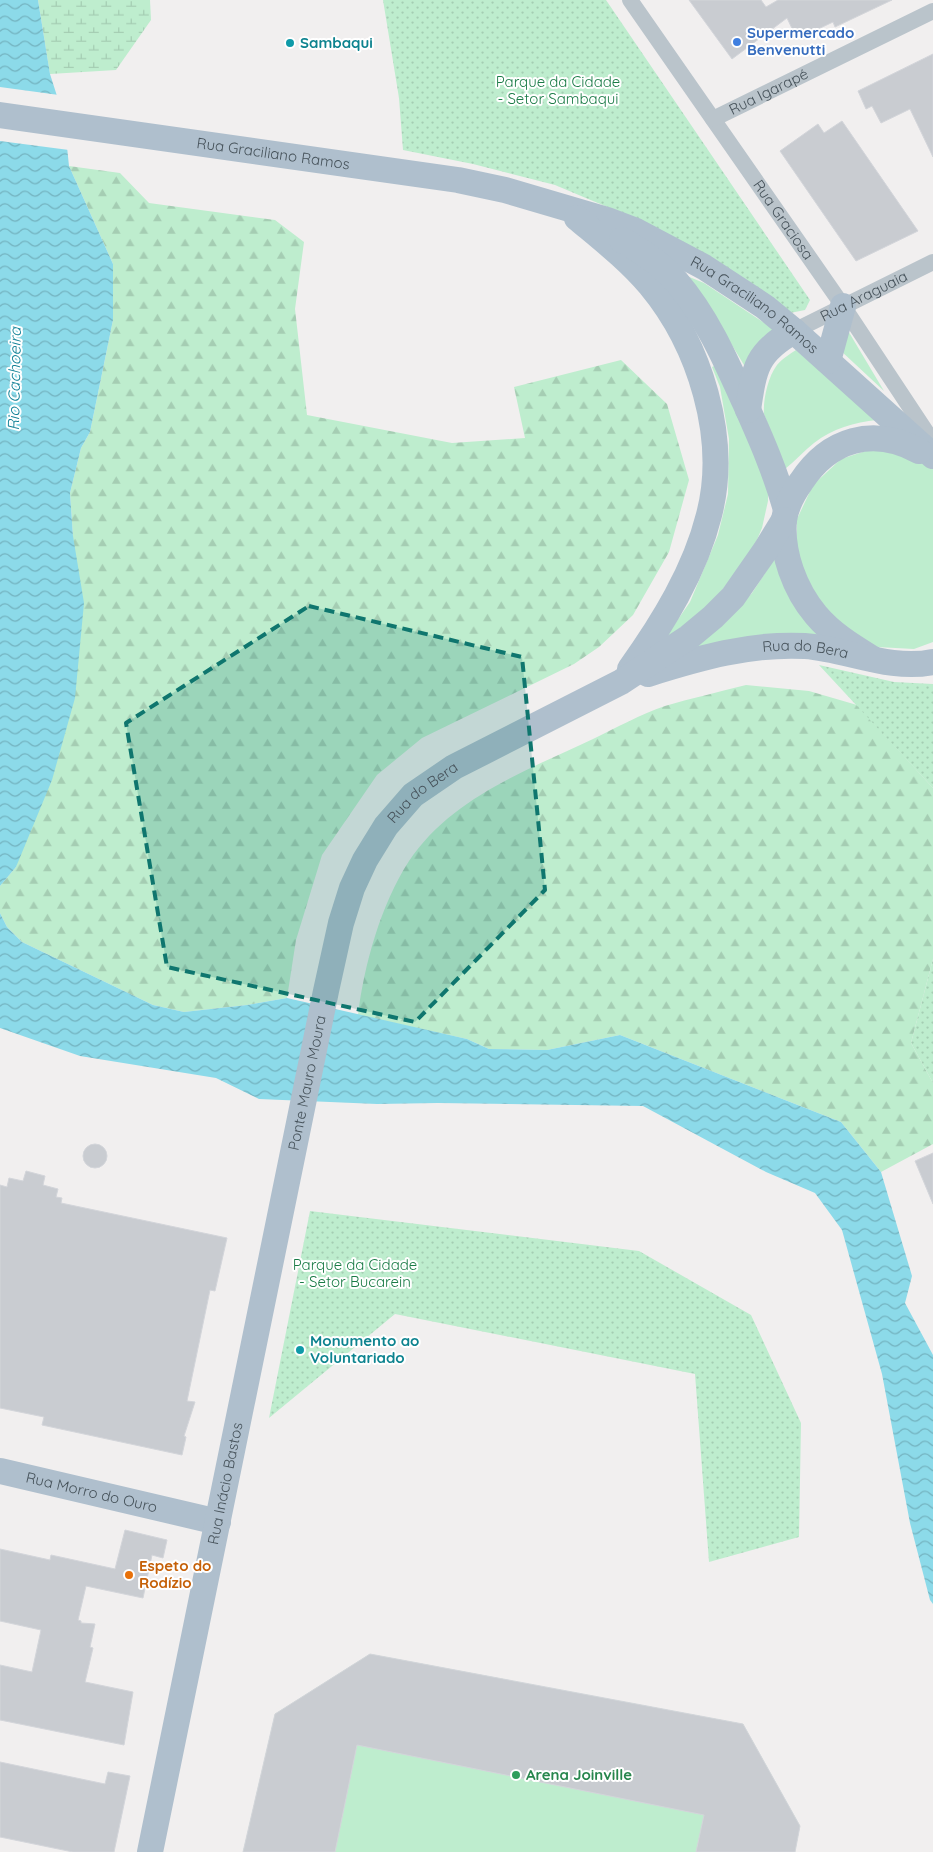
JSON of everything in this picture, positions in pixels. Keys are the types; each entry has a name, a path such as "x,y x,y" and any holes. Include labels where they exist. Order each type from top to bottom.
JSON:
{"main road":[{"name":"Rua Graciliano Ramos","path":"0,115 458,180 505,190 608,220 667,246 738,288 765,307 828,361 933,458"},
{"name":"Rua Graciliano Ramos","path":"546,202 623,240 649,257 675,279 699,310 748,410 777,478 785,515 784,537 787,557 804,598 829,630 873,659"},
{"path":"577,218 623,258 650,285 674,320 695,361 706,392 712,423 715,462 714,487 709,514 700,544 680,589 655,634 621,682"},
{"path":"828,361 844,306"},
{"path":"748,410 754,374 759,361 767,350 781,338 794,331"},
{"name":"Rua do Bera","path":"326,991 341,923 352,888 365,860 386,826 413,795 454,767 621,682 689,637 713,617 747,578 785,515 797,488 807,472 823,456 844,443 867,438 890,440 933,458"},
{"name":"Rua do Bera","path":"621,682 720,654 783,646 807,646 901,664 933,662"},
{"name":"Ponte Mauro Moura","path":"289,1175 326,991"},
{"name":"Rua Inácio Bastos","path":"150,1852 289,1175"},
{"name":"Rua Morro do Ouro","path":"0,1471 218,1522"},
{"path":"211,1552 206,1537 183,1514 216,1488 228,1472"}],"street":[{"name":"Rua Graciosa","path":"630,0 844,306 933,442"},
{"name":"Rua Igarapé","path":"713,119 933,12"},
{"name":"Rua Araguaia","path":"794,331 933,262"}],"highlighted area":[{"path":"309,606 522,657 545,890 415,1022 167,967 126,723"}],"green space":[{"path":"38,0 150,0 151,20 116,70 50,74"},
{"name":"Parque da Cidade - Setor Sambaqui","path":"383,0 606,0 810,300 805,310 790,313 622,213 555,185 473,164 403,150 399,98"},
{"path":"69,166 120,173 149,203 275,220 304,242 295,309 307,415 452,443 525,438 514,387 621,360 667,404 689,480 669,552 633,615 599,647 574,664 422,738 377,775 322,855 296,940 287,998 247,1005 184,1012 153,1005 22,942 7,927 0,913 0,886 16,867 73,536 70,493 81,448 90,432 113,320 113,264"},
{"path":"687,276 704,283 778,332 747,370 709,307"},
{"path":"844,324 884,391 840,350"},
{"path":"796,350 877,420 852,424 828,434 814,443 785,469 764,414 764,402 769,382 777,365"},
{"path":"720,363 768,483 768,501 762,528 750,556 709,606 663,641 690,602 718,535 728,494 729,439 720,387 712,367"},
{"path":"875,448 933,466 933,642 914,649 877,647 844,631 807,590 796,556 797,519 813,485 841,459"},
{"path":"777,555 819,635 681,654 725,623 752,593"},
{"path":"819,665 894,682 933,684 933,788"},
{"path":"746,685 809,691 857,705 933,788 933,959 911,1043 933,1083 933,1144 881,1172 841,1122 620,1035 547,1050 489,1049 467,1039 358,1015 369,956 390,896 409,861 426,839 446,820 492,788 542,762 638,717 665,706"},
{"path":"933,959 933,1083 911,1043"},
{"name":"Parque da Cidade - Setor Bucarein","path":"310,1211 639,1251 751,1315 801,1423 799,1537 709,1562 695,1374 395,1314 269,1418"},
{"name":"Arena Joinville","path":"370,1654 743,1724 800,1826 795,1852 243,1852 275,1714"}],"water":[{"name":"Rio Cachoeira","path":"0,0 38,0 50,74 64,118 69,166 113,264 113,320 90,432 81,448 70,493 73,536 84,603 75,698 52,780 16,867 0,886"},
{"path":"0,913 7,927 22,942 153,1005 184,1012 247,1005 287,998 467,1039 489,1049 547,1050 620,1035 841,1122 881,1172 912,1276 905,1303 933,1355 933,1604 930,1600 910,1523 882,1374 842,1230 815,1193 766,1172 643,1106 377,1104 259,1099 216,1078 80,1056 0,1028"}],"pier":[{"path":"0,87 59,95 66,117 69,150 0,141"}],"building":[{"path":"689,0 761,0 766,7 778,0 892,0 835,27 833,22 797,39 787,18 732,59"},
{"path":"933,54 933,157 910,109 881,123 872,106 866,109 858,91"},
{"path":"842,121 918,231 856,261 780,151 818,124 824,133"},
{"path":"95,1144 104,1147 107,1156 104,1165 95,1168 86,1165 83,1156 86,1147"},
{"path":"933,1153 933,1204 915,1161"},
{"path":"26,1171 45,1176 43,1185 58,1189 56,1197 62,1198 61,1203 227,1238 215,1291 210,1290 187,1401 195,1402 184,1436 186,1437 182,1455 42,1425 44,1417 0,1408 0,1185 7,1187 9,1178 23,1181"},
{"path":"125,1530 167,1540 163,1558 152,1555 143,1598 86,1586 78,1620 81,1623 95,1624 90,1647 93,1648 85,1682 133,1692 124,1745 0,1720 0,1665 32,1672 41,1630 0,1621 0,1549 50,1560 51,1555 115,1569"},
{"name":"Arena Joinville","path":"370,1654 743,1724 800,1826 795,1852 696,1852 704,1815 357,1745 335,1852 243,1852 275,1714"},
{"path":"0,1762 105,1784 108,1772 130,1776 114,1852 73,1852 0,1837"}],"place":[{"name":"Supermercado Benvenutti","path":"737,42"},
{"name":"Sambaqui","path":"290,43"},
{"name":"Monumento ao Voluntariado","path":"300,1350"},
{"name":"Espeto do Rodízio","path":"129,1575"},
{"name":"Arena Joinville","path":"516,1775"}]}
